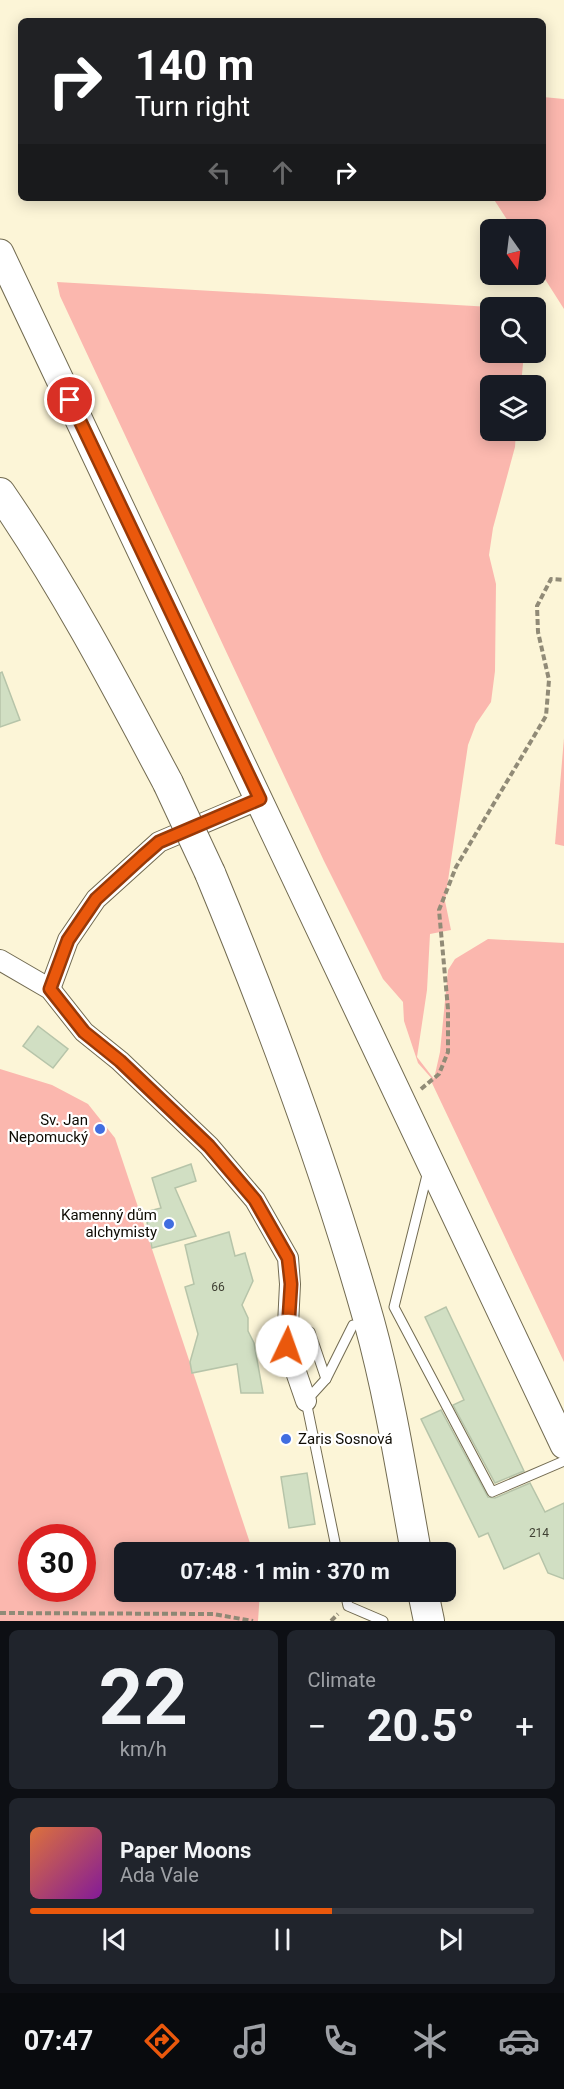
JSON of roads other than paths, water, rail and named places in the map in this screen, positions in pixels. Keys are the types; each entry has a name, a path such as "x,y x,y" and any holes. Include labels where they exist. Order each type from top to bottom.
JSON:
{"main road":[{"path":"0,494 40,551 108,670 168,783 210,873 298,1096 372,1333 387,1398 414,1542"},
{"path":"333,1210 396,1542"},
{"path":"407,1602 410,1621"},
{"path":"425,1602 429,1621"}],"street":[{"path":"0,253 564,1444"},
{"path":"50,989 68,940 96,899 143,856 159,842 260,799"},
{"path":"0,960 50,989 84,1032 120,1061 209,1146 255,1200 288,1258 291,1284 287,1346 306,1401"}],"lane":[{"path":"431,1160 394,1306 492,1492 564,1461"},
{"path":"288,1322 310,1332 326,1378"},
{"path":"335,1542 306,1401 326,1378 353,1325"},
{"path":"347,1602 348,1606 383,1621"}],"place":[{"name":"Sv. Jan Nepomucký","path":"100,1129"},
{"name":"Kamenný dům alchymisty","path":"169,1224"},
{"name":"Zaris Sosnová","path":"286,1439"}]}
